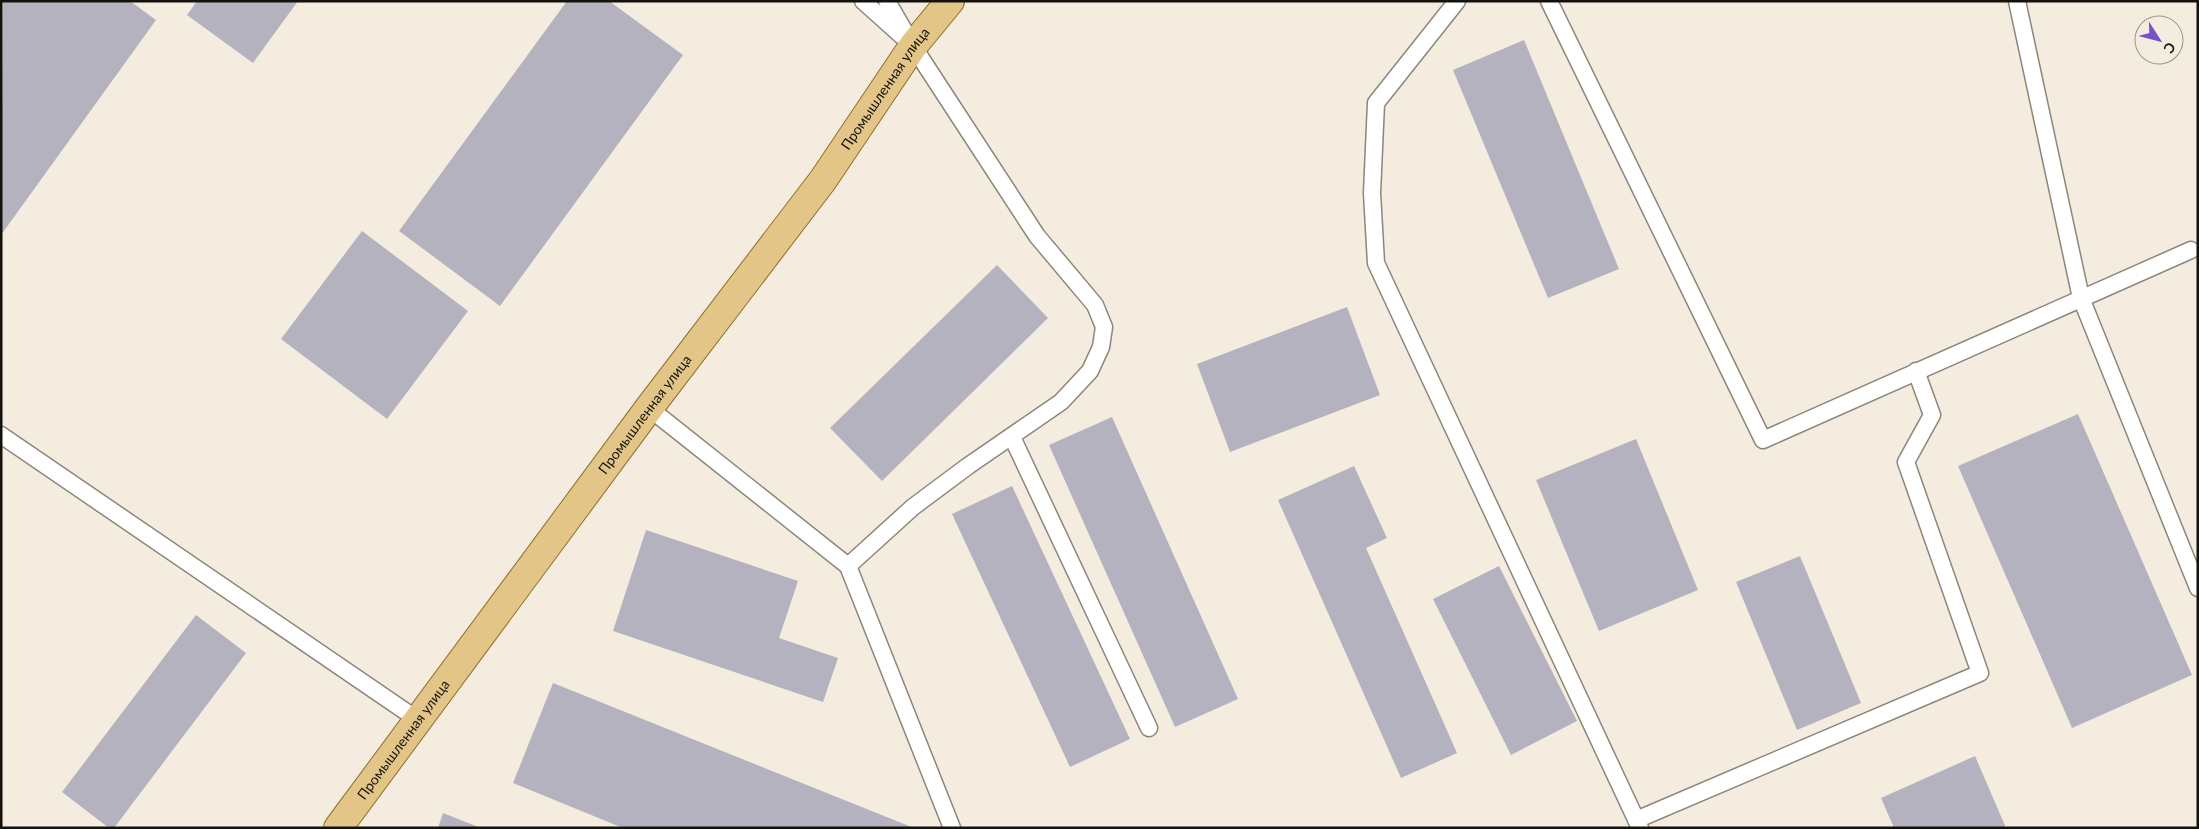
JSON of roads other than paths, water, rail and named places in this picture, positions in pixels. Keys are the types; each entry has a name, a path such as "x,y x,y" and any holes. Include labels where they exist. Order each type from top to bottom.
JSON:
{"main road":[{"name":"Промышленная улица","path":"338,828 649,408 823,180 913,46 950,1"}],"lane":[{"path":"863,1 913,46"},
{"path":"848,566 913,507 1060,402 1090,371 1101,347 1104,328 1094,305 1037,236 913,46 887,1"},
{"path":"1457,1 1376,103 1372,194 1376,263 1638,824 1980,673 1906,462 1932,415 1916,371"},
{"path":"1549,1 1763,440 2191,250"},
{"path":"2017,1 2081,298 2198,588"},
{"path":"649,408 848,566 952,828"},
{"path":"1012,437 1149,728"},
{"path":"6,443 418,720"}]}
